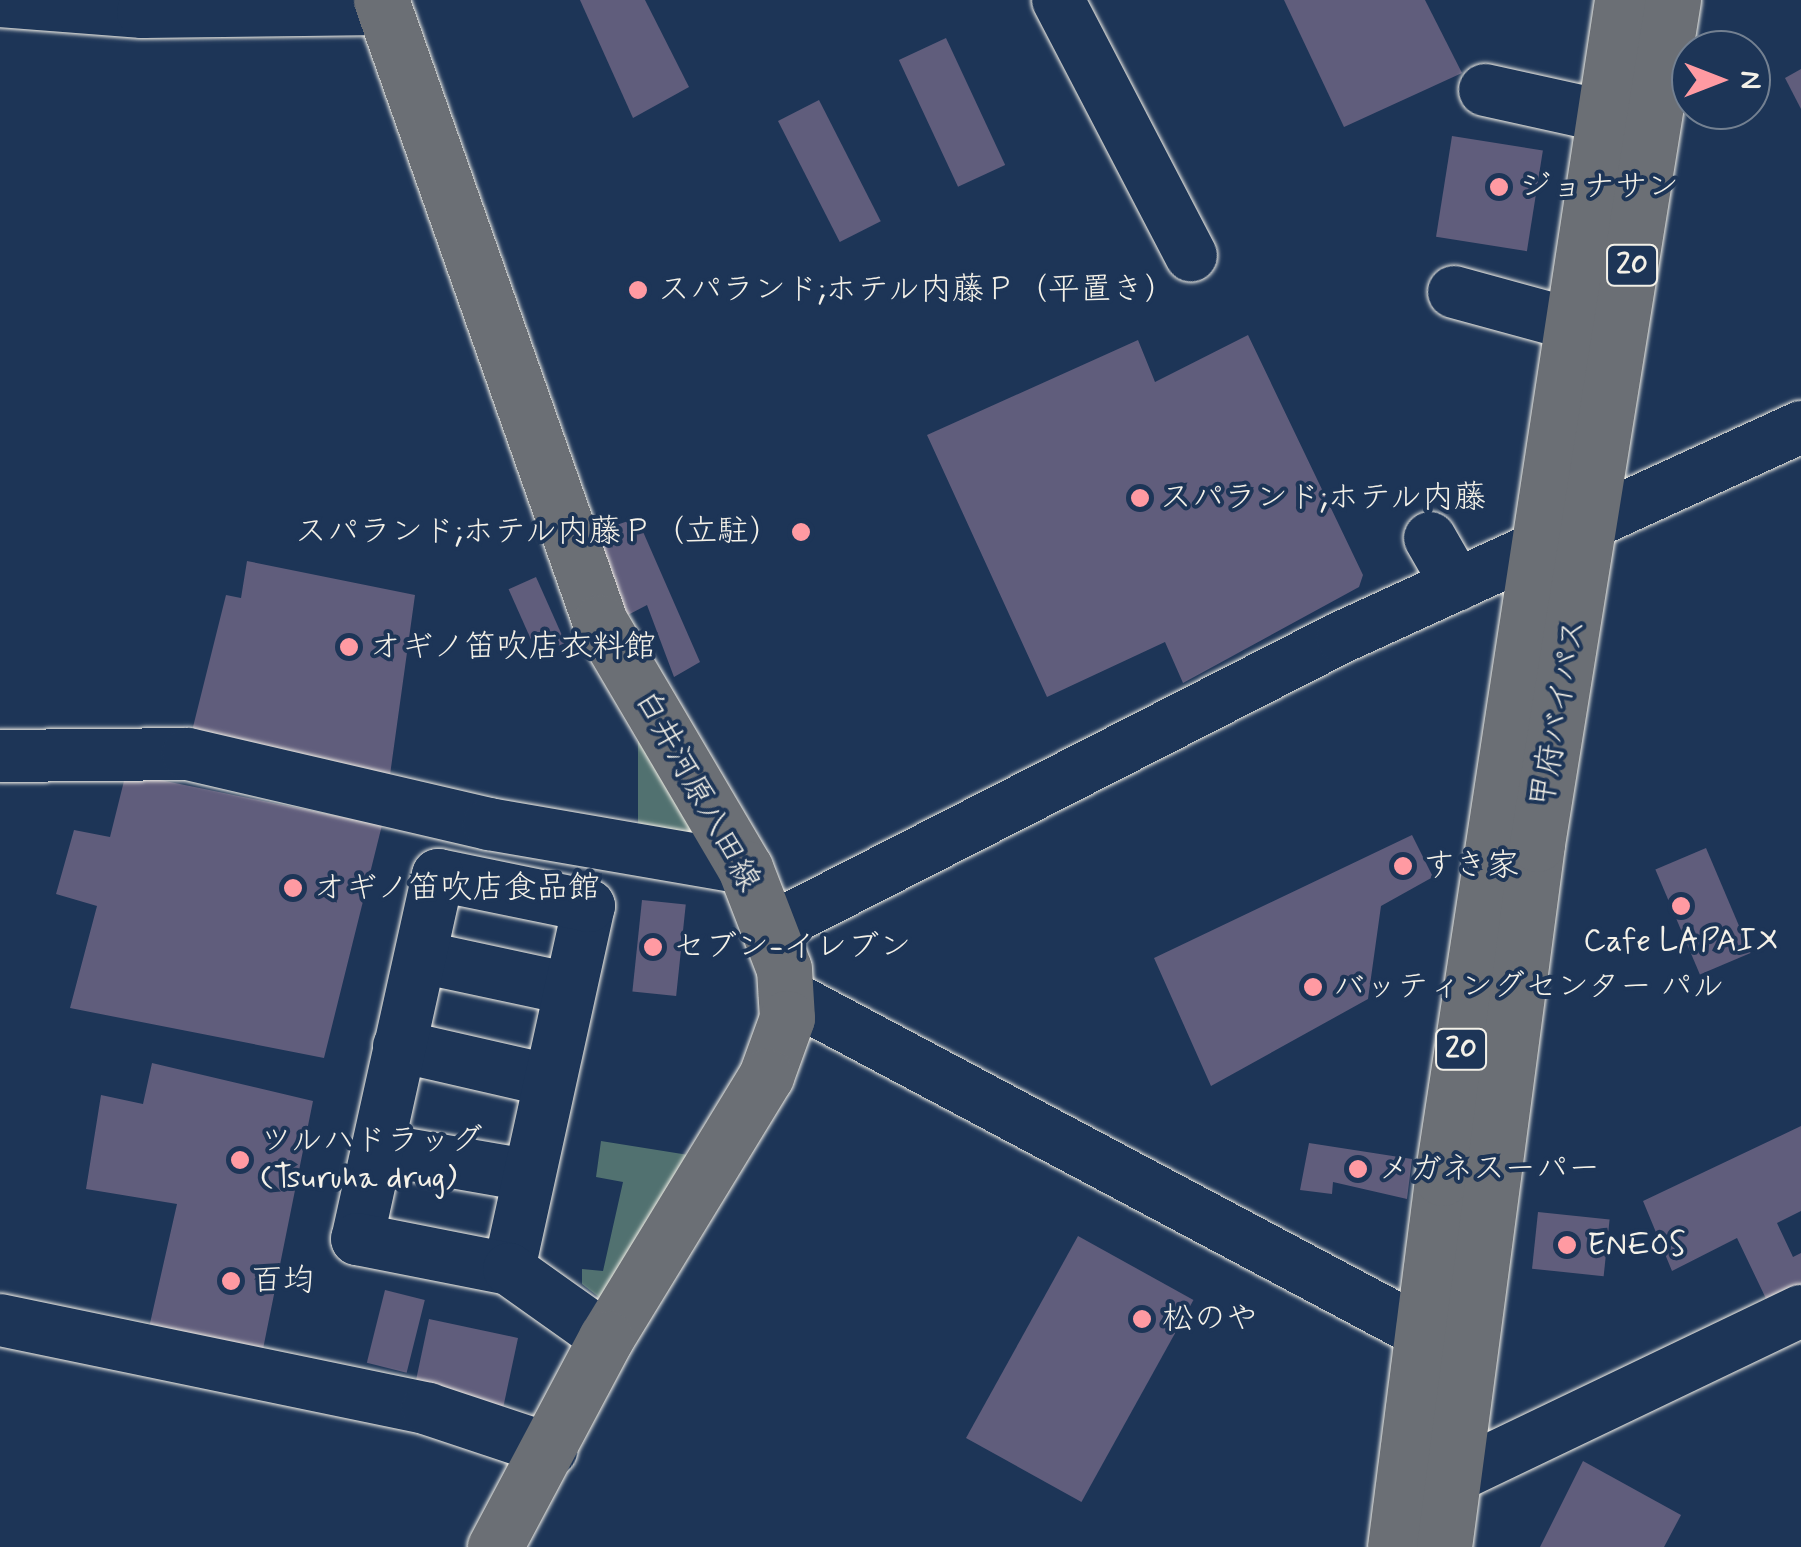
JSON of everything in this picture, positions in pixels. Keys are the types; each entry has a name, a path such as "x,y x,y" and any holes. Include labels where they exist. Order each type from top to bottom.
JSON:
{"main road":[{"name":"甲府バイパス","path":"1395,1547 1421,1332 1535,552 1622,0"},
{"name":"甲府バイパス","path":"1444,1547 1536,844 1673,0"},
{"name":"白井河原八田線","path":"383,4 600,622 745,868 772,928 787,1018 766,1076 606,1338 551,1450 495,1547"}],"street":[{"path":"1058,0 1191,256"},
{"path":"0,1 143,12 383,4"},
{"path":"1485,90 1603,116"},
{"path":"1454,292 1571,324"},
{"path":"772,928 1456,585 1590,529 1801,427"},
{"path":"1430,538 1456,585"},
{"path":"0,756 188,754 489,824 745,868"},
{"path":"510,1269 526,1175 590,906 438,874 357,1239 510,1269 606,1338"},
{"path":"421,958 570,989"},
{"path":"785,994 1421,1332"},
{"path":"399,1046 548,1080"},
{"path":"377,1149 526,1175"},
{"path":"1450,1479 1801,1311"},
{"path":"0,1320 428,1409 551,1450"}],"green space":[{"path":"638,740 704,847 638,831"},
{"path":"601,1141 701,1157 605,1302 582,1284 582,1269 603,1271 623,1182 596,1177"}],"building":[{"path":"580,0 645,0 689,87 633,118"},
{"path":"1284,0 1425,0 1462,73 1344,127"},
{"path":"946,38 1005,165 958,187 899,60"},
{"path":"1801,69 1801,109 1785,78"},
{"path":"819,100 881,221 840,242 778,121"},
{"path":"1452,136 1543,150 1527,251 1436,237"},
{"name":"スパランド;ホテル内藤","path":"1248,335 1363,575 1359,587 1183,683 1165,642 1047,697 927,435 1138,340 1155,382"},
{"path":"637,518 700,662 674,677 647,605 624,617 587,535"},
{"path":"247,561 415,595 390,775 192,731 226,595 241,598"},
{"path":"536,577 565,643 538,655 509,589"},
{"path":"126,773 382,825 324,1058 70,1008 97,906 56,894 74,830 110,837"},
{"path":"1412,835 1433,877 1381,906 1368,999 1211,1086 1154,958"},
{"path":"1706,848 1751,953 1700,974 1655,869"},
{"path":"642,900 686,905 676,996 632,991"},
{"path":"152,1063 313,1101 260,1364 146,1341 177,1204 86,1189 101,1095 143,1104"},
{"path":"1801,1126 1801,1211 1777,1223 1793,1257 1801,1253 1801,1291 1770,1307 1737,1238 1672,1271 1643,1201"},
{"path":"1309,1143 1412,1159 1407,1199 1333,1182 1332,1194 1300,1190"},
{"path":"1538,1212 1610,1220 1604,1276 1532,1269"},
{"path":"1078,1236 1193,1300 1081,1502 966,1438"},
{"path":"385,1290 425,1300 407,1373 367,1363"},
{"path":"429,1319 518,1338 503,1407 414,1388"},
{"path":"1583,1461 1681,1515 1664,1547 1540,1547"}],"place":[{"name":"ジョナサン","path":"1499,187"},
{"name":"スパランド;ホテル内藤Ｐ（平置き）","path":"638,290"},
{"name":"スパランド;ホテル内藤","path":"1140,498"},
{"name":"スパランド;ホテル内藤Ｐ（立駐）","path":"801,532"},
{"name":"オギノ笛吹店衣料館","path":"349,647"},
{"name":"すき家","path":"1403,866"},
{"name":"オギノ笛吹店食品館","path":"293,888"},
{"name":"Cafe LAPAIX","path":"1681,906"},
{"name":"セブン-イレブン","path":"653,947"},
{"name":"バッティングセンター パル","path":"1313,987"},
{"name":"ツルハドラッグ (Tsuruha drug)","path":"240,1160"},
{"name":"メガネスーパー","path":"1358,1169"},
{"name":"ENEOS","path":"1567,1245"},
{"name":"百均","path":"231,1281"},
{"name":"松のや","path":"1142,1319"}]}
